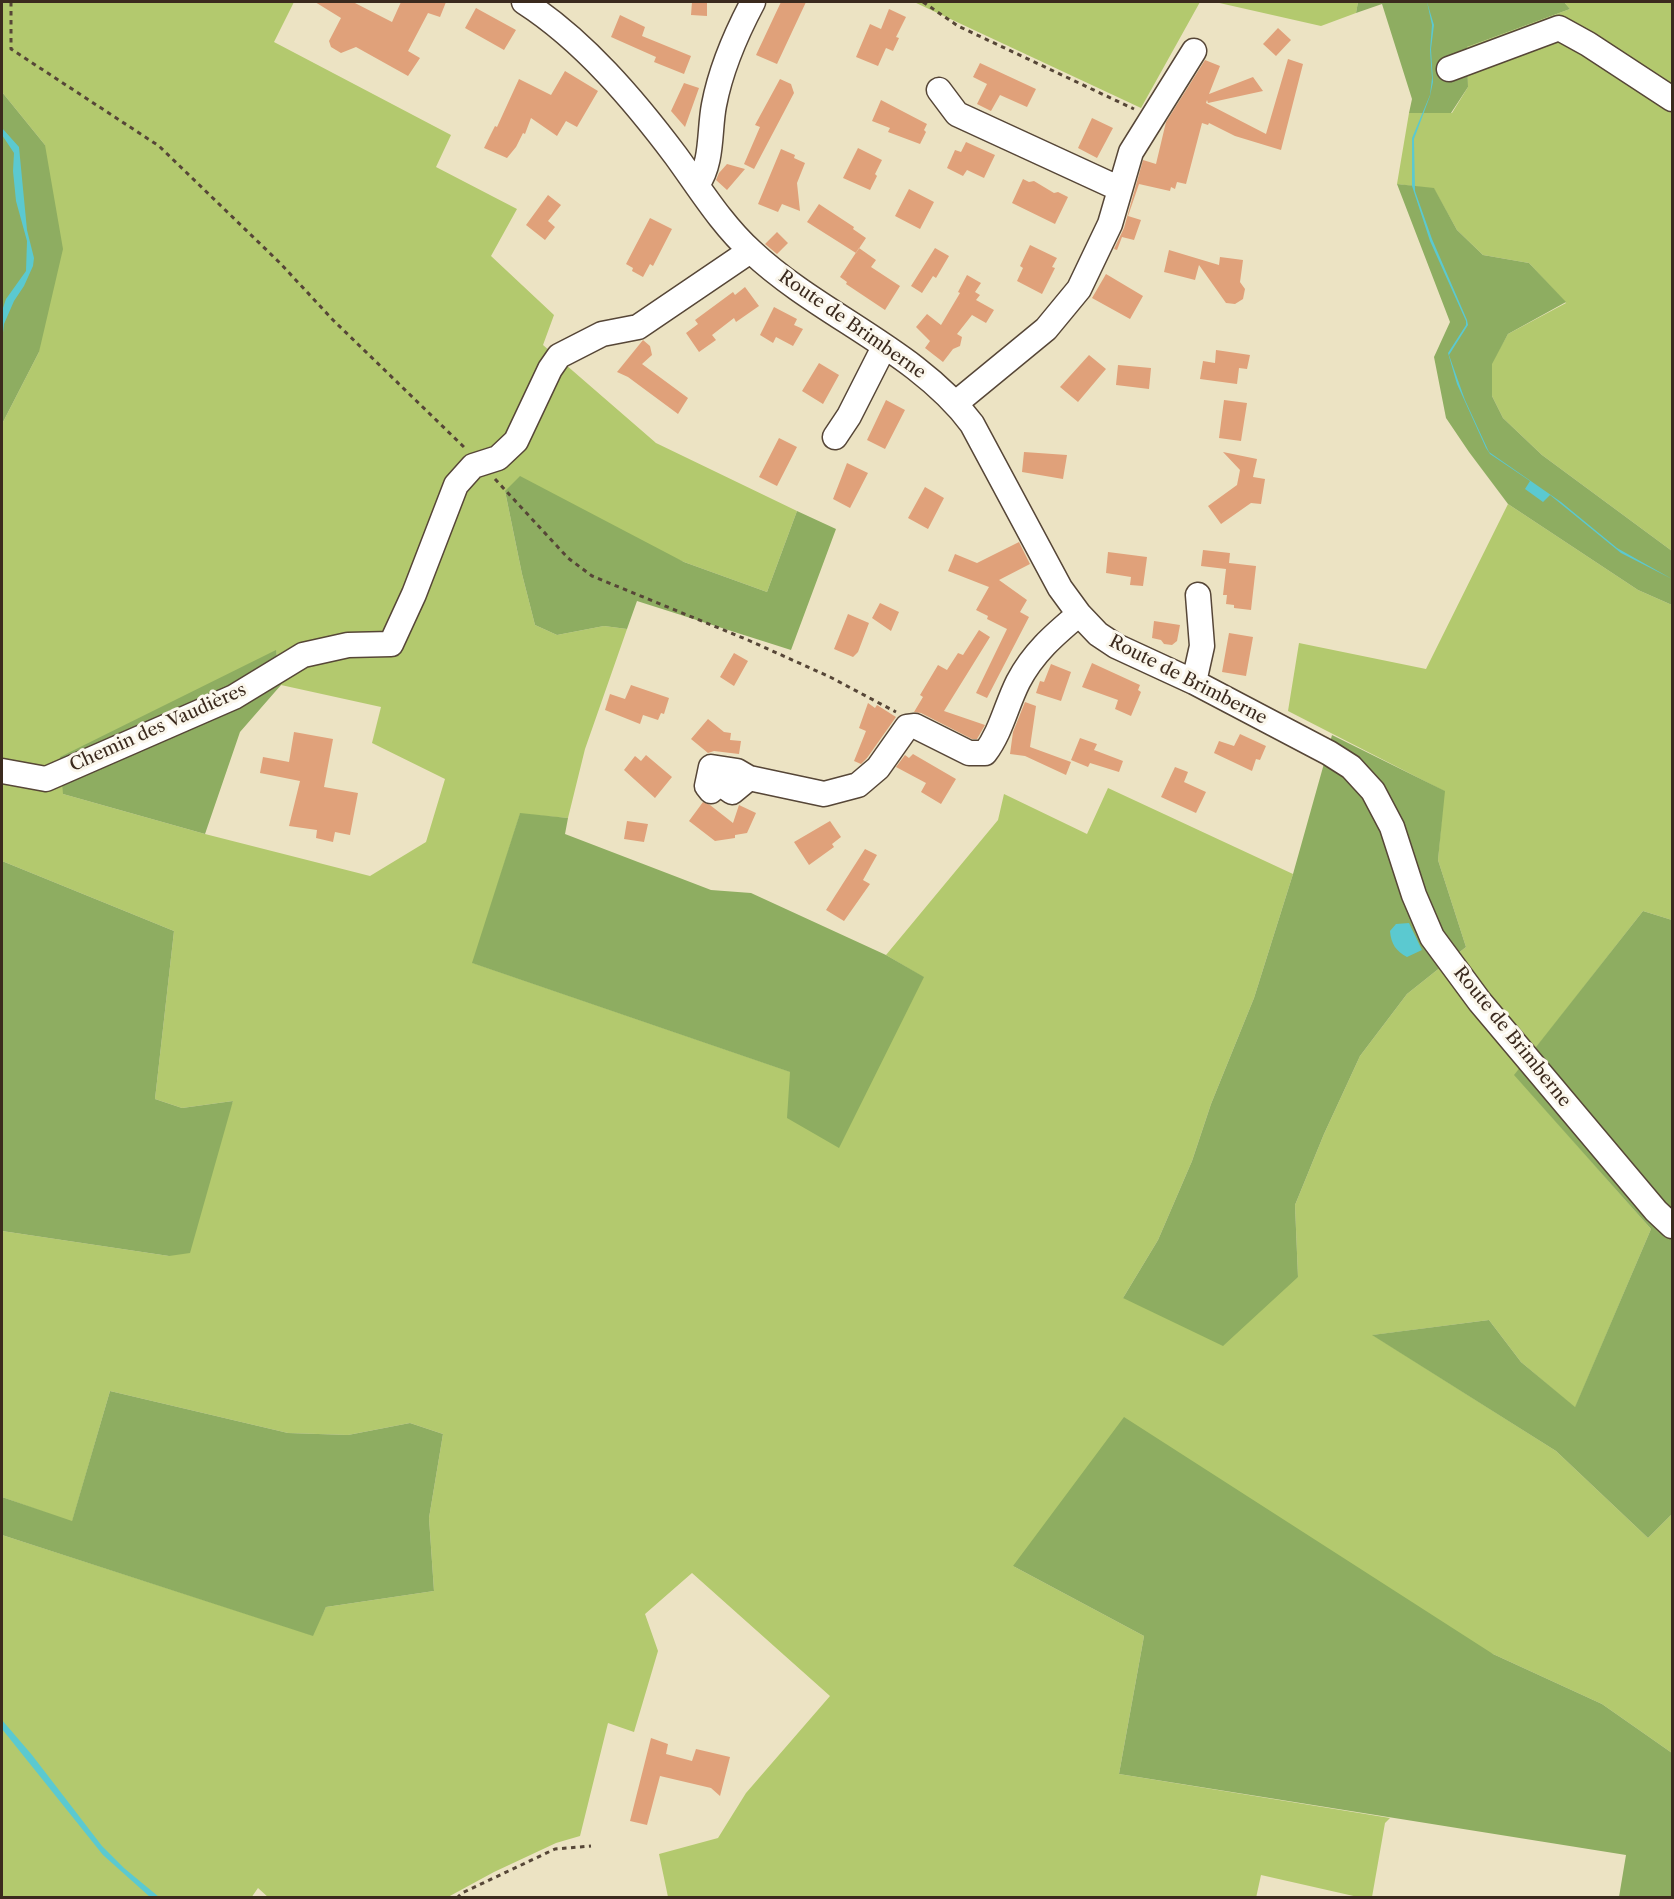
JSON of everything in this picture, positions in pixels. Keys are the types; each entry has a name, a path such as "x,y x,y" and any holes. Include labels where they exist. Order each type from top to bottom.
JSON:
{"street":[{"name":"Route de Brimberne","path":"524,2 545,15 598,63 666,142 728,227 750,251 781,278 932,380 956,403 972,424 1060,588 1079,614 1098,634 1116,646 1194,682 1329,753 1351,767 1373,791 1392,827 1414,896 1432,937 1480,1002 1656,1211 1672,1226"},
{"path":"697,185 705,174 714,103 732,42 753,2"},
{"path":"1449,69 1559,28 1588,44 1672,99"},
{"path":"956,403 1046,329 1079,289 1110,224 1131,152 1194,51"},
{"path":"939,90 957,114 1120,189"},
{"name":"Chemin des Vaudières","path":"2,771 46,779 234,697 303,654 348,645 391,644 414,594 456,485 473,466 498,458 516,441 550,369 559,356 602,334 638,327 750,251"},
{"path":"835,437 849,417 884,347"},
{"path":"1194,682 1202,646 1198,595"},
{"path":"749,778 824,795 858,785 878,768 907,727 915,726 969,753 985,753 994,741 1018,682 1041,646 1079,614"}],"path":[{"path":"10,2 11,49 159,146 481,464 568,558 592,576 748,640 905,716"},
{"path":"922,2 958,27 1152,118"},
{"path":"458,1898 462,1893 555,1849 591,1846"}],"green space":[{"path":"2,2 294,2 274,42 451,135 436,167 517,209 491,256 554,315 543,345 656,443 797,511 767,592 684,562 505,491 535,625 557,635 604,626 627,629 585,749 568,818 520,814 473,963 791,1072 923,977 886,955 998,820 1004,794 1087,834 1108,788 1293,874 1254,998 1211,1104 1192,1161 1158,1240 1123,1298 1298,1277 1295,1205 1324,1134 1360,1056 1407,994 1466,947 1438,860 1444,791 1288,711 1299,643 1426,669 1508,504 1638,590 1672,605 1672,920 1643,911 1515,1075 1651,1229 1575,1408 1521,1362 1489,1320 1373,1335 1556,1451 1648,1538 1672,1514 1672,1753 1602,1704 1493,1654 1013,1566 1144,1636 1119,1774 1390,1818 1385,1823 1372,1897 1358,1897 1261,1875 1256,1898 668,1897 659,1854 718,1838 746,1793 830,1696 692,1573 645,1614 658,1651 634,1732 608,1723 580,1836 556,1843 448,1897 269,1898 258,1888 251,1898 2,1897 2,1535 312,1635 326,1607 434,1591 429,1518 443,1434 410,1423 348,1435 288,1433 110,1391 72,1522 2,1497 2,1231 169,1256 233,1101 182,1108 155,1099 174,931 2,861 2,424 39,352 45,145 2,92","holes":["276,651 281,685 381,707 372,743 445,779 426,842 370,876 205,834 63,794"]},
{"path":"914,2 1200,2 1141,108"},
{"path":"1215,2 1358,2 1356,13 1321,26"},
{"path":"1358,2 1564,2 1570,9 1467,47 1468,87 1451,113 1409,113 1412,99 1382,4 1356,13"},
{"path":"1564,2 1672,2 1672,551 1542,455 1503,418 1492,396 1491,364 1508,334 1566,303 1529,263 1483,255 1457,230 1434,189 1397,184 1409,113 1452,113 1468,87 1467,47 1570,9"},
{"path":"2,92 45,145 63,249 39,352 2,424"},
{"path":"1397,184 1434,188 1457,230 1483,255 1529,263 1566,302 1508,334 1492,364 1492,396 1503,418 1542,455 1672,551 1672,605 1638,590 1508,504 1446,418 1434,357 1450,322"},
{"path":"520,476 684,562 767,592 797,511 836,529 791,650 637,601 627,629 604,626 557,635 535,625 505,491"},
{"path":"276,650 281,685 240,732 205,834 63,794 60,757"},
{"path":"1332,735 1445,791 1438,860 1466,947 1407,994 1360,1056 1324,1134 1295,1205 1298,1277 1223,1346 1123,1298 1158,1240 1192,1161 1211,1104 1254,998 1293,874"},
{"path":"520,813 568,818 565,834 711,890 751,893 886,955 924,977 839,1148 787,1118 790,1072 472,963"},
{"path":"2,861 174,931 155,1099 182,1108 233,1101 190,1253 169,1256 2,1231"},
{"path":"1643,911 1672,920 1672,1514 1648,1538 1556,1451 1372,1335 1489,1320 1521,1362 1575,1407 1651,1229 1514,1075"},
{"path":"110,1391 288,1433 348,1435 410,1423 443,1434 429,1518 434,1591 326,1607 313,1636 2,1535 2,1497 72,1521"},
{"path":"1124,1417 1493,1654 1602,1704 1672,1753 1672,1897 1619,1897 1626,1855 1119,1774 1144,1636 1013,1566"}],"water":[{"path":"1427,2 1434,25 1431,49 1433,82 1430,96 1414,139 1415,191 1432,239 1467,320 1468,325 1449,355 1465,400 1489,452 1561,502 1617,548 1672,579 1621,553 1550,495 1543,502 1525,489 1530,481 1490,454 1486,448 1457,384 1448,353 1466,325 1466,321 1430,241 1412,186 1412,138 1430,95 1432,78 1430,50 1432,25"},
{"path":"2,128 19,147 27,230 34,258 24,286 14,301 4,324 2,341 2,311 6,299 26,271 27,241 16,201 14,153 2,135"},
{"path":"1409,923 1422,950 1407,957 1395,947 1390,931 1396,924"},
{"path":"2,1720 102,1846 159,1897 150,1897 103,1855 2,1729"}],"building":[{"path":"315,2 353,2 392,22 401,2 446,2 440,17 428,13 408,51 420,58 408,76 356,47 341,53 331,47 329,41 341,18"},
{"path":"692,2 707,2 707,16 691,15"},
{"path":"781,2 806,2 777,64 756,55"},
{"path":"476,8 516,30 504,50 465,28"},
{"path":"889,9 906,17 896,37 899,38 893,51 886,48 878,66 856,57 870,24 881,29"},
{"path":"620,15 645,27 642,36 691,56 684,74 654,62 656,57 611,37"},
{"path":"1278,28 1291,40 1276,56 1263,44"},
{"path":"1288,59 1303,64 1281,150 1235,136 1209,123 1208,125 1202,123 1186,184 1177,182 1175,189 1171,187 1170,191 1139,184 1128,216 1141,220 1134,240 1122,237 1117,250 1114,249 1124,228 1143,160 1156,164 1166,122 1205,60 1220,66 1209,94 1253,77 1263,91 1208,103 1207,100 1206,103 1266,134"},
{"path":"980,63 1036,89 1027,107 1000,95 991,111 977,104 987,84 973,77"},
{"path":"565,71 598,91 577,127 566,121 557,136 531,118 525,134 523,133 507,158 484,148 495,126 497,127 519,79 551,95"},
{"path":"780,79 791,84 794,93 754,169 744,164 760,127 755,125"},
{"path":"684,83 699,88 685,127 671,111"},
{"path":"881,100 927,124 920,144 888,132 890,128 872,121"},
{"path":"1092,118 1113,128 1097,158 1078,148"},
{"path":"966,142 995,155 984,178 967,170 963,176 947,168 955,150 961,152"},
{"path":"858,148 882,160 870,190 843,178"},
{"path":"781,149 795,155 794,158 805,163 797,183 800,211 782,204 778,212 758,204"},
{"path":"727,164 745,169 727,190 716,180"},
{"path":"1023,179 1029,182 1034,181 1054,193 1058,192 1068,197 1055,224 1012,203"},
{"path":"909,189 934,202 920,229 895,216"},
{"path":"548,195 561,205 548,221 555,227 545,240 526,225"},
{"path":"819,204 854,227 853,229 866,238 856,253 807,222"},
{"path":"650,218 672,229 653,266 650,264 643,277 632,271 633,268 626,264"},
{"path":"777,232 788,243 777,254 765,244"},
{"path":"1030,245 1057,258 1052,267 1055,268 1042,294 1017,281 1023,268 1020,266"},
{"path":"859,248 876,260 871,267 900,286 885,310 846,284 847,282 840,277"},
{"path":"935,248 949,256 936,278 933,276 922,293 911,286"},
{"path":"1169,250 1219,265 1220,257 1243,260 1240,282 1245,289 1243,299 1235,304 1226,303 1199,265 1195,280 1164,272"},
{"path":"1106,274 1143,296 1130,319 1092,298"},
{"path":"967,275 981,283 975,292 980,295 976,300 994,310 986,323 972,315 957,334 962,337 960,346 953,349 943,362 925,348 930,341 916,327 927,314 941,325 960,293 958,292"},
{"path":"745,287 759,306 736,322 734,318 712,335 716,340 699,352 686,333 698,324 695,320 733,292 735,295"},
{"path":"774,307 797,319 794,325 803,329 793,346 776,337 773,343 760,335"},
{"path":"643,340 650,346 652,355 642,364 688,398 678,414 628,377 617,372"},
{"path":"1216,350 1250,355 1247,369 1239,368 1237,384 1200,379 1203,361 1215,363"},
{"path":"1089,355 1106,369 1078,402 1060,387"},
{"path":"819,363 839,375 823,404 802,391"},
{"path":"1118,365 1151,368 1149,389 1116,385"},
{"path":"886,400 905,410 885,449 867,440"},
{"path":"1224,400 1247,403 1241,441 1219,438"},
{"path":"779,438 797,447 777,486 759,477"},
{"path":"1024,452 1067,455 1063,479 1022,472"},
{"path":"1223,452 1257,459 1253,477 1265,479 1261,504 1251,503 1221,524 1208,506 1237,485 1240,470"},
{"path":"847,463 868,473 850,508 833,499"},
{"path":"925,487 944,498 928,529 908,518"},
{"path":"1019,542 1030,564 999,580 1027,600 1020,612 1029,617 987,698 976,693 1007,629 987,619 988,616 976,610 989,587 948,571 955,554 977,563"},
{"path":"1203,550 1230,553 1229,563 1256,566 1251,610 1234,608 1234,605 1226,604 1227,595 1223,595 1226,569 1201,566"},
{"path":"1108,552 1147,557 1143,586 1130,585 1131,577 1106,573"},
{"path":"880,603 899,612 891,631 872,618"},
{"path":"848,614 869,623 858,652 853,657 834,649"},
{"path":"1154,621 1180,625 1177,641 1172,645 1152,638"},
{"path":"979,630 990,637 944,711 985,725 977,739 972,739 921,713 914,712 923,697 920,695 938,665 947,670 958,653 963,655"},
{"path":"1229,633 1253,637 1246,676 1222,672"},
{"path":"734,653 748,661 734,686 720,677"},
{"path":"1092,663 1140,685 1138,690 1141,692 1131,716 1115,709 1118,700 1082,687"},
{"path":"1051,664 1071,672 1061,701 1036,693 1040,681 1044,682"},
{"path":"631,685 669,698 664,714 661,713 658,720 643,715 640,724 605,710 610,694 625,699"},
{"path":"1025,702 1036,706 1030,747 1071,762 1066,775 1025,756 1010,754 1013,732"},
{"path":"868,703 875,708 877,705 896,717 861,764 854,761 866,731 859,728"},
{"path":"708,719 724,732 731,733 730,740 741,741 739,754 714,751 708,753 691,739"},
{"path":"294,732 333,739 324,787 358,793 350,835 335,832 333,842 316,838 317,830 289,826 300,781 260,773 263,757 289,762"},
{"path":"1240,734 1266,746 1260,760 1256,759 1252,771 1214,753 1219,741 1234,746"},
{"path":"1080,738 1097,744 1094,750 1123,761 1119,772 1090,763 1088,767 1071,760"},
{"path":"913,754 956,779 941,804 921,792 926,783 896,767 905,755 909,758"},
{"path":"646,755 672,777 655,798 624,770 635,756 641,761"},
{"path":"1175,767 1188,772 1184,782 1206,792 1196,813 1161,797"},
{"path":"703,802 733,823 739,805 756,813 747,833 735,835 735,838 715,841 689,821"},
{"path":"627,821 648,824 644,842 624,839"},
{"path":"830,821 841,837 832,844 834,847 809,865 794,842"},
{"path":"865,849 877,855 863,880 870,884 844,921 826,910"},
{"path":"651,1738 668,1744 666,1754 692,1761 696,1749 730,1757 720,1796 711,1788 660,1776 647,1825 630,1821"}]}
